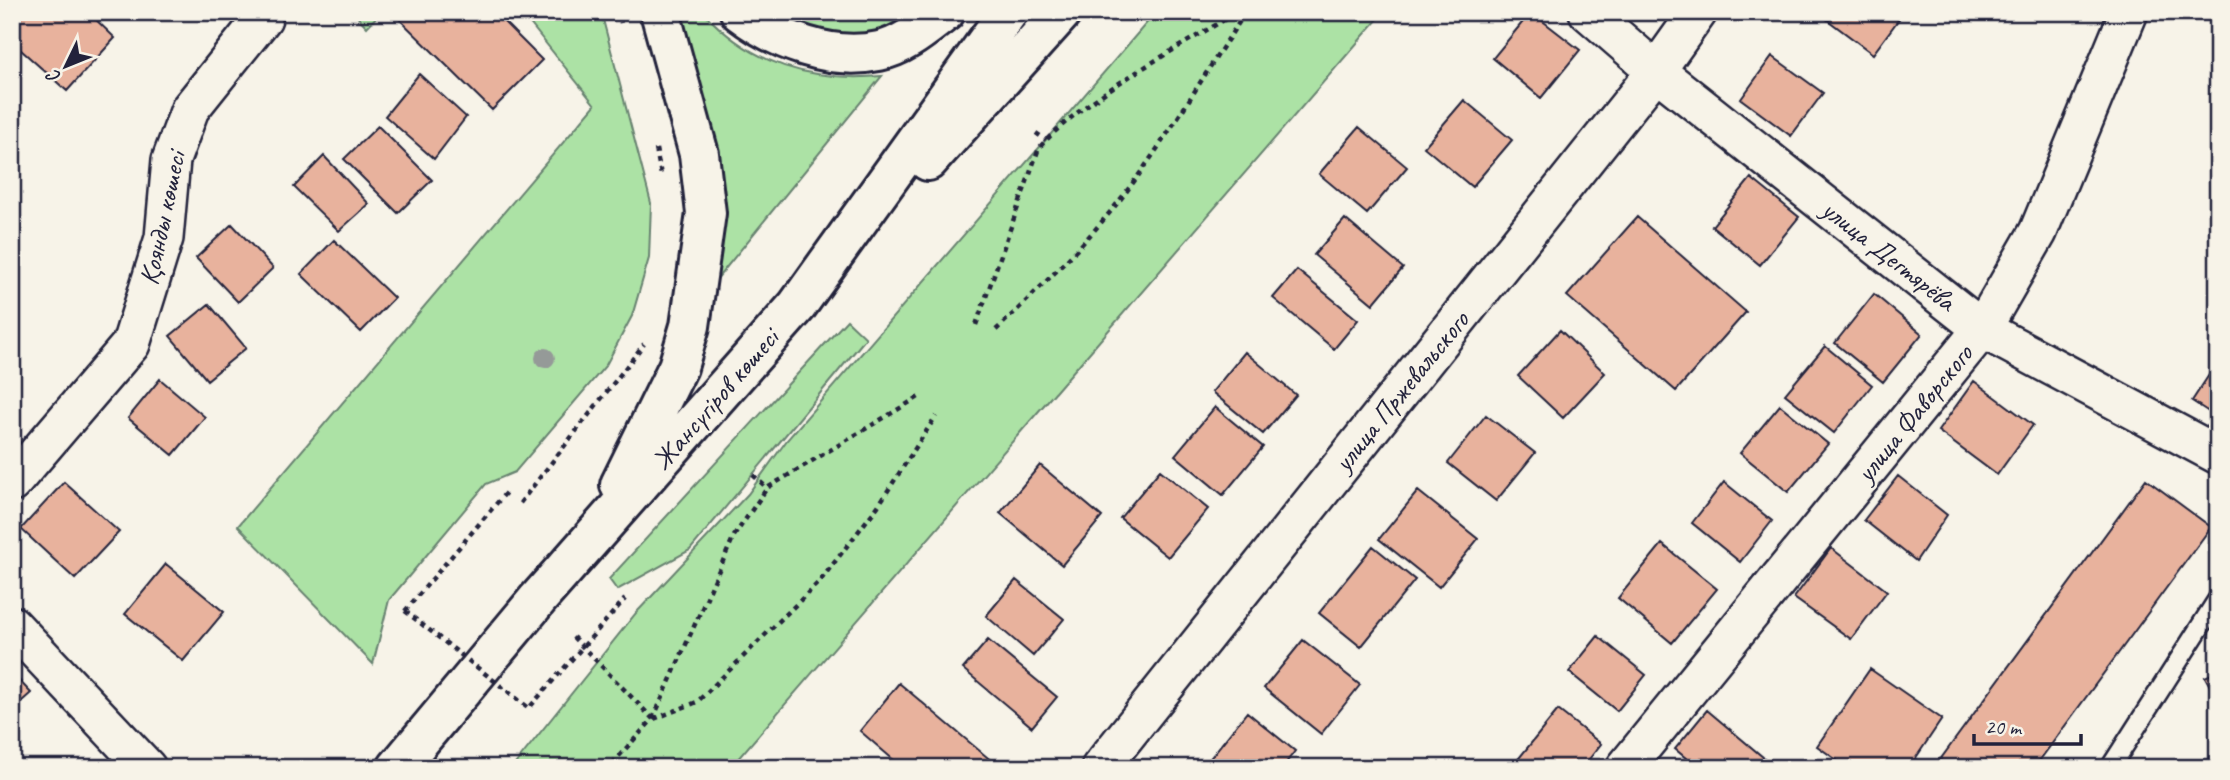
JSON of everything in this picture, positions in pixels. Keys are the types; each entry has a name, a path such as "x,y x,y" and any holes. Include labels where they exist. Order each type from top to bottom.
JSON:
{"main road":[{"path":"594,536 678,367 690,326 700,267 706,213 699,154 660,12"},
{"path":"740,12 758,26 793,43 856,53 881,51 907,40 945,12"},
{"name":"Жансүгіров көшесі","path":"397,768 594,536 797,306 1007,12"},
{"path":"797,306 1062,12"}],"street":[{"name":"улица Дегтярёва","path":"1588,12 1656,71 1982,329 2218,455"},
{"name":"улица Пржевальского","path":"1100,768 1656,71 1698,12"},
{"name":"улица Фаворского","path":"1625,768 1982,329 2038,232 2129,12"},
{"name":"Қоянды көшесі","path":"12,483 131,344 164,238 171,160 190,109 263,18"},
{"path":"12,625 148,768"}],"lane":[{"path":"2110,768 2218,599"}],"path":[{"path":"618,12 622,24"},
{"path":"976,325 1039,148 1122,83 1237,12"},
{"path":"996,330 1043,285 1111,211 1161,143 1246,12"},
{"path":"1036,133 1046,140"},
{"path":"656,148 663,187"},
{"path":"520,503 647,340"},
{"path":"608,768 653,719 734,536 767,488 922,395"},
{"path":"653,719 697,702 820,581 878,506 936,416"},
{"path":"752,475 767,488"},
{"path":"508,490 405,611 529,708 625,599"},
{"path":"573,637 653,719"}],"green space":[{"path":"353,12 381,12 367,27"},
{"path":"521,12 601,12 651,203 649,258 632,316 606,365 515,472 486,484 389,600 373,664 238,526 595,105"},
{"path":"679,12 703,12 742,45 784,66 831,76 882,76 712,285"},
{"path":"768,12 919,12 877,31 844,36 811,28"},
{"path":"1156,12 1384,12 730,768 512,768 636,613 748,494 787,440"},
{"path":"847,320 866,338 690,550 617,590 609,579"}],"building":[{"path":"12,12 88,12 115,38 67,91 12,42"},
{"path":"392,12 494,12 542,60 492,110"},
{"path":"1531,12 1580,50 1541,98 1493,58"},
{"path":"1817,12 1904,12 1873,54"},
{"path":"1772,56 1823,93 1791,136 1741,99"},
{"path":"419,74 466,117 434,159 385,116"},
{"path":"1464,100 1512,140 1472,187 1424,147"},
{"path":"378,126 432,180 398,213 344,159"},
{"path":"1359,127 1407,167 1367,214 1319,174"},
{"path":"324,156 369,204 339,231 294,187"},
{"path":"1751,178 1799,217 1760,265 1712,226"},
{"path":"1637,217 1746,312 1676,391 1567,296"},
{"path":"1345,219 1403,268 1373,304 1314,255"},
{"path":"232,224 273,268 238,302 196,258"},
{"path":"334,240 394,298 361,332 301,274"},
{"path":"1297,270 1358,320 1334,349 1273,298"},
{"path":"1874,294 1922,334 1883,382 1835,343"},
{"path":"209,304 246,348 207,380 170,336"},
{"path":"1560,330 1605,373 1563,418 1518,376"},
{"path":"1825,346 1872,385 1834,433 1785,394"},
{"path":"1245,352 1296,395 1263,434 1212,392"},
{"path":"2218,361 2218,418 2192,401"},
{"path":"160,379 205,417 173,455 128,418"},
{"path":"1974,381 2033,425 1997,475 1938,431"},
{"path":"1780,405 1828,444 1788,492 1740,453"},
{"path":"1215,407 1263,447 1223,495 1175,455"},
{"path":"1486,415 1535,453 1496,501 1448,463"},
{"path":"1040,465 1102,517 1062,565 1000,513"},
{"path":"1160,470 1208,509 1168,557 1120,518"},
{"path":"1898,476 1947,515 1916,561 1864,520"},
{"path":"2146,479 2211,527 2034,768 1934,768"},
{"path":"64,482 119,532 75,579 21,529"},
{"path":"1724,482 1772,521 1740,562 1692,523"},
{"path":"1418,491 1478,539 1439,587 1379,539"},
{"path":"1662,544 1717,589 1672,643 1618,598"},
{"path":"1373,546 1415,580 1361,647 1319,613"},
{"path":"1831,548 1887,591 1851,639 1794,598"},
{"path":"166,564 224,612 183,661 125,614"},
{"path":"1016,580 1064,619 1033,656 986,616"},
{"path":"1598,636 1646,675 1617,711 1569,672"},
{"path":"988,640 1057,697 1032,727 963,669"},
{"path":"1303,640 1360,685 1321,734 1264,688"},
{"path":"1870,669 1942,719 1909,768 1848,768 1817,746"},
{"path":"2218,671 2218,701 2205,677"},
{"path":"12,673 31,693 12,710"},
{"path":"899,683 993,762 988,768 903,768 860,731"},
{"path":"1558,710 1601,744 1582,768 1511,768"},
{"path":"1707,710 1764,758 1757,768 1698,768 1675,749"},
{"path":"1247,712 1295,751 1282,768 1217,768 1208,761"}]}
